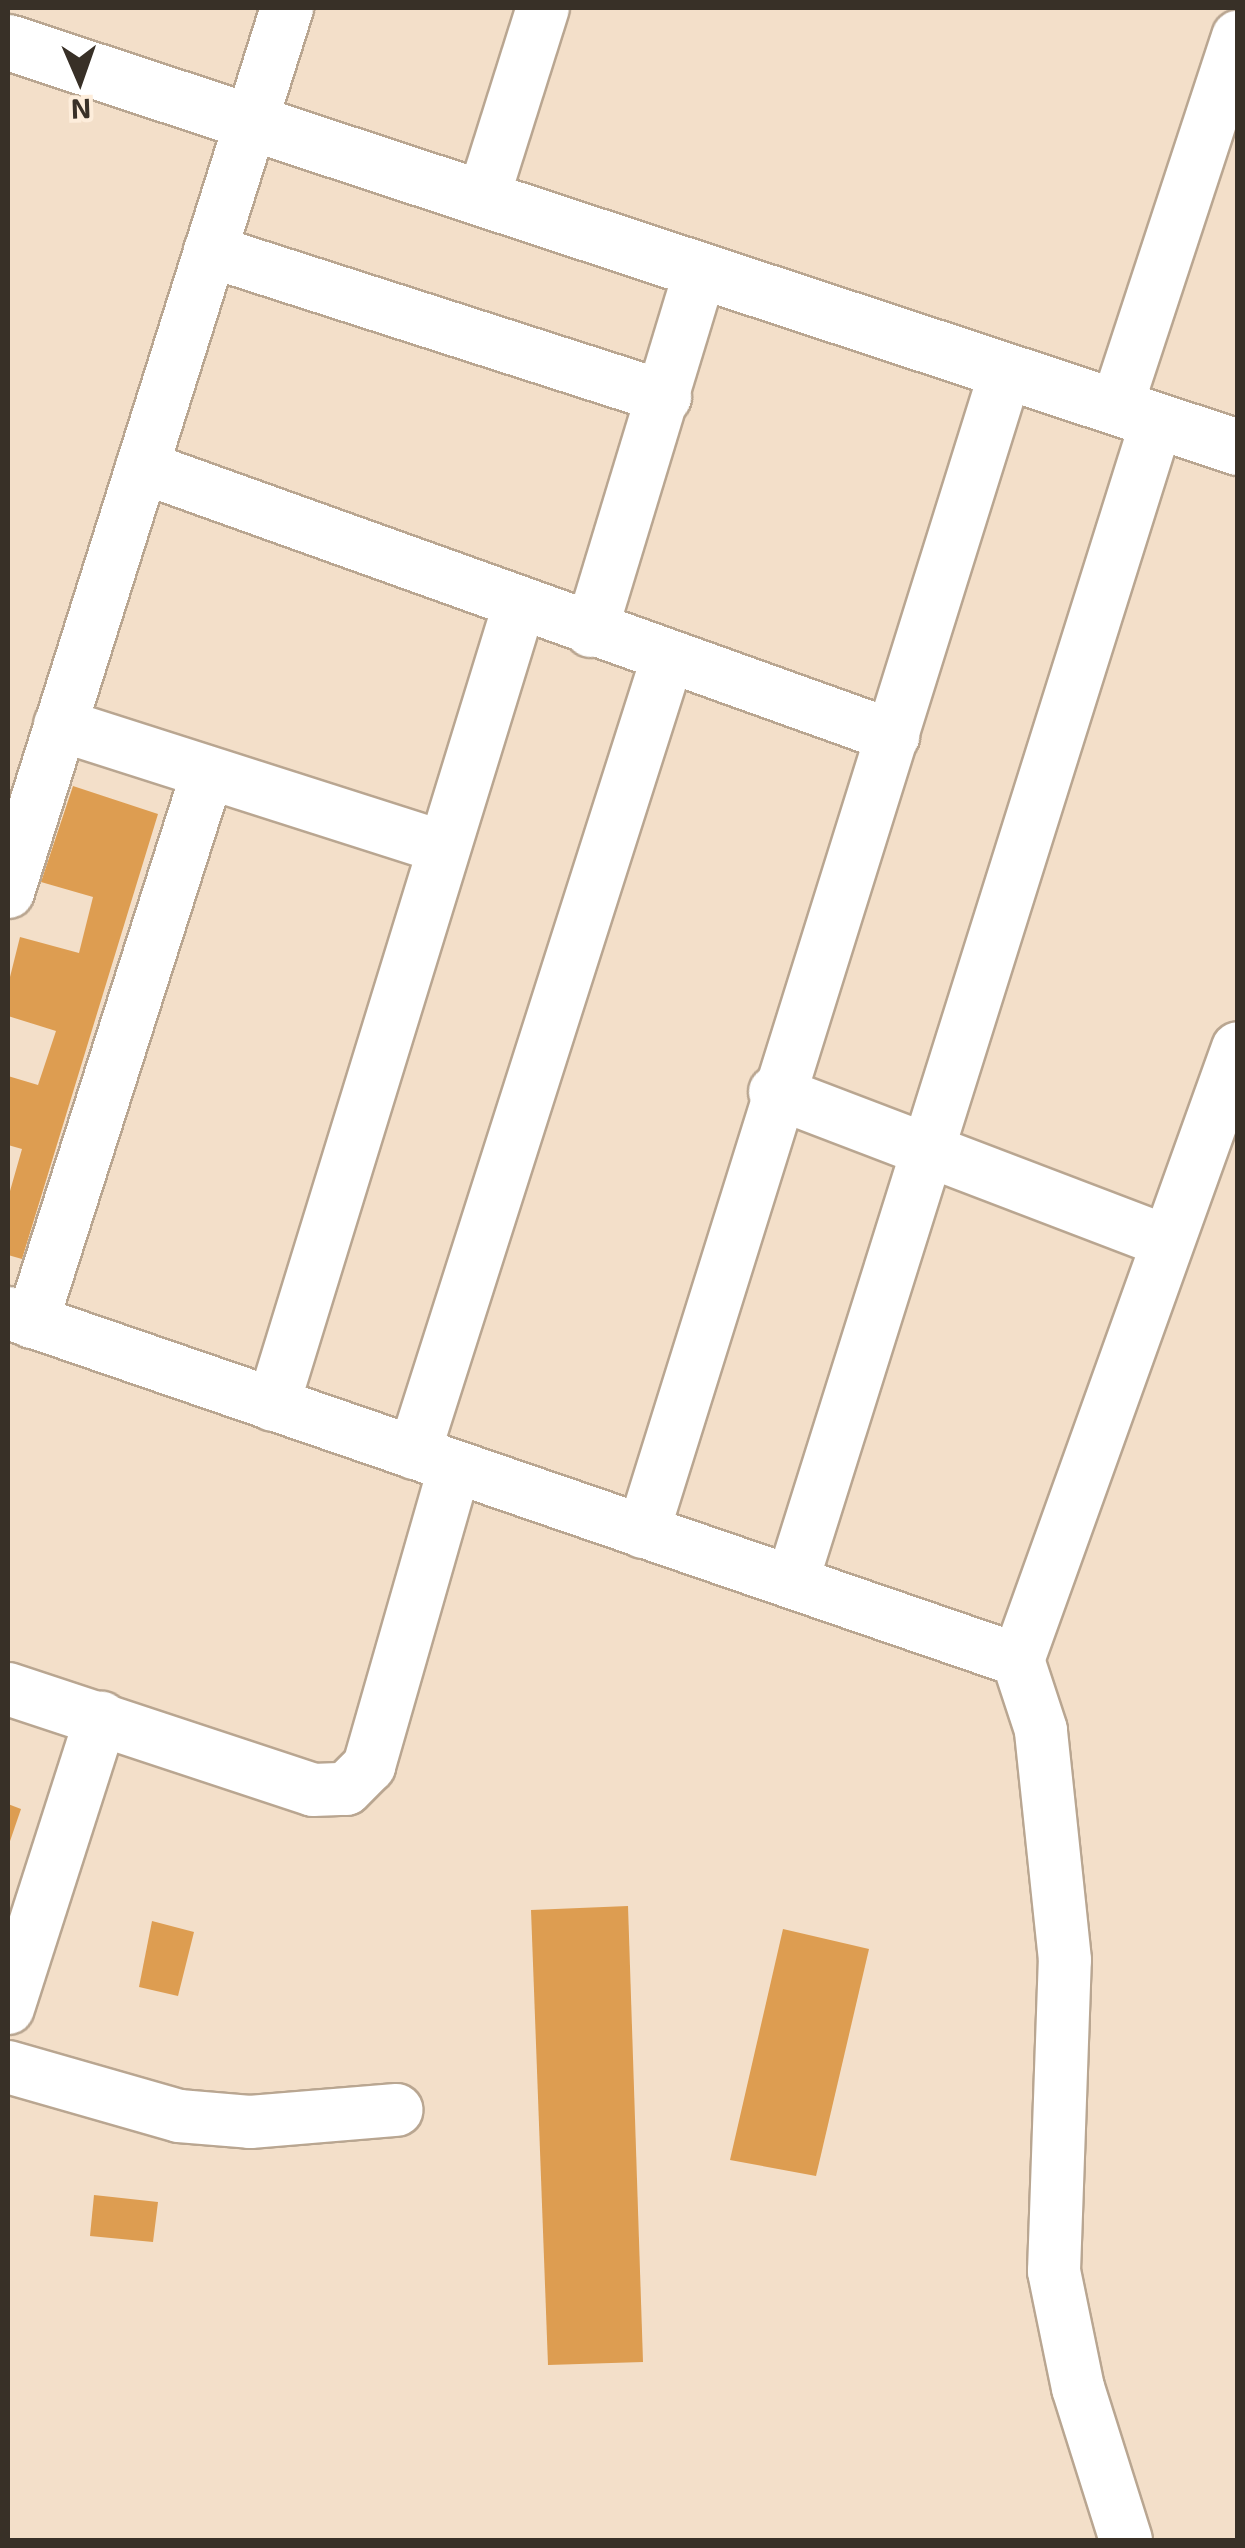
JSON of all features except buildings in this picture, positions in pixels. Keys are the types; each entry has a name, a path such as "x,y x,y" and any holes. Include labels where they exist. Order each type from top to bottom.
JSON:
{"street":[{"path":"12,865 287,8"},
{"path":"483,198 543,8"},
{"path":"792,1582 929,1153 1238,37"},
{"path":"8,42 1238,448"},
{"path":"210,251 665,397"},
{"path":"591,631 701,270"},
{"path":"643,1532 775,1092 893,736 1006,371"},
{"path":"142,467 518,609 893,736"},
{"path":"273,1404 440,846 518,609"},
{"path":"8,1688 312,1790 346,1788 369,1766 435,1460 667,660"},
{"path":"60,725 440,846"},
{"path":"208,772 20,1318 1018,1660"},
{"path":"1126,2540 1078,2388 1054,2271 1065,1960 1041,1730 1018,1660 1238,1048"},
{"path":"775,1092 1168,1242"},
{"path":"12,1981 101,1718"},
{"path":"8,2066 179,2116 268,2121 397,2110"}]}
